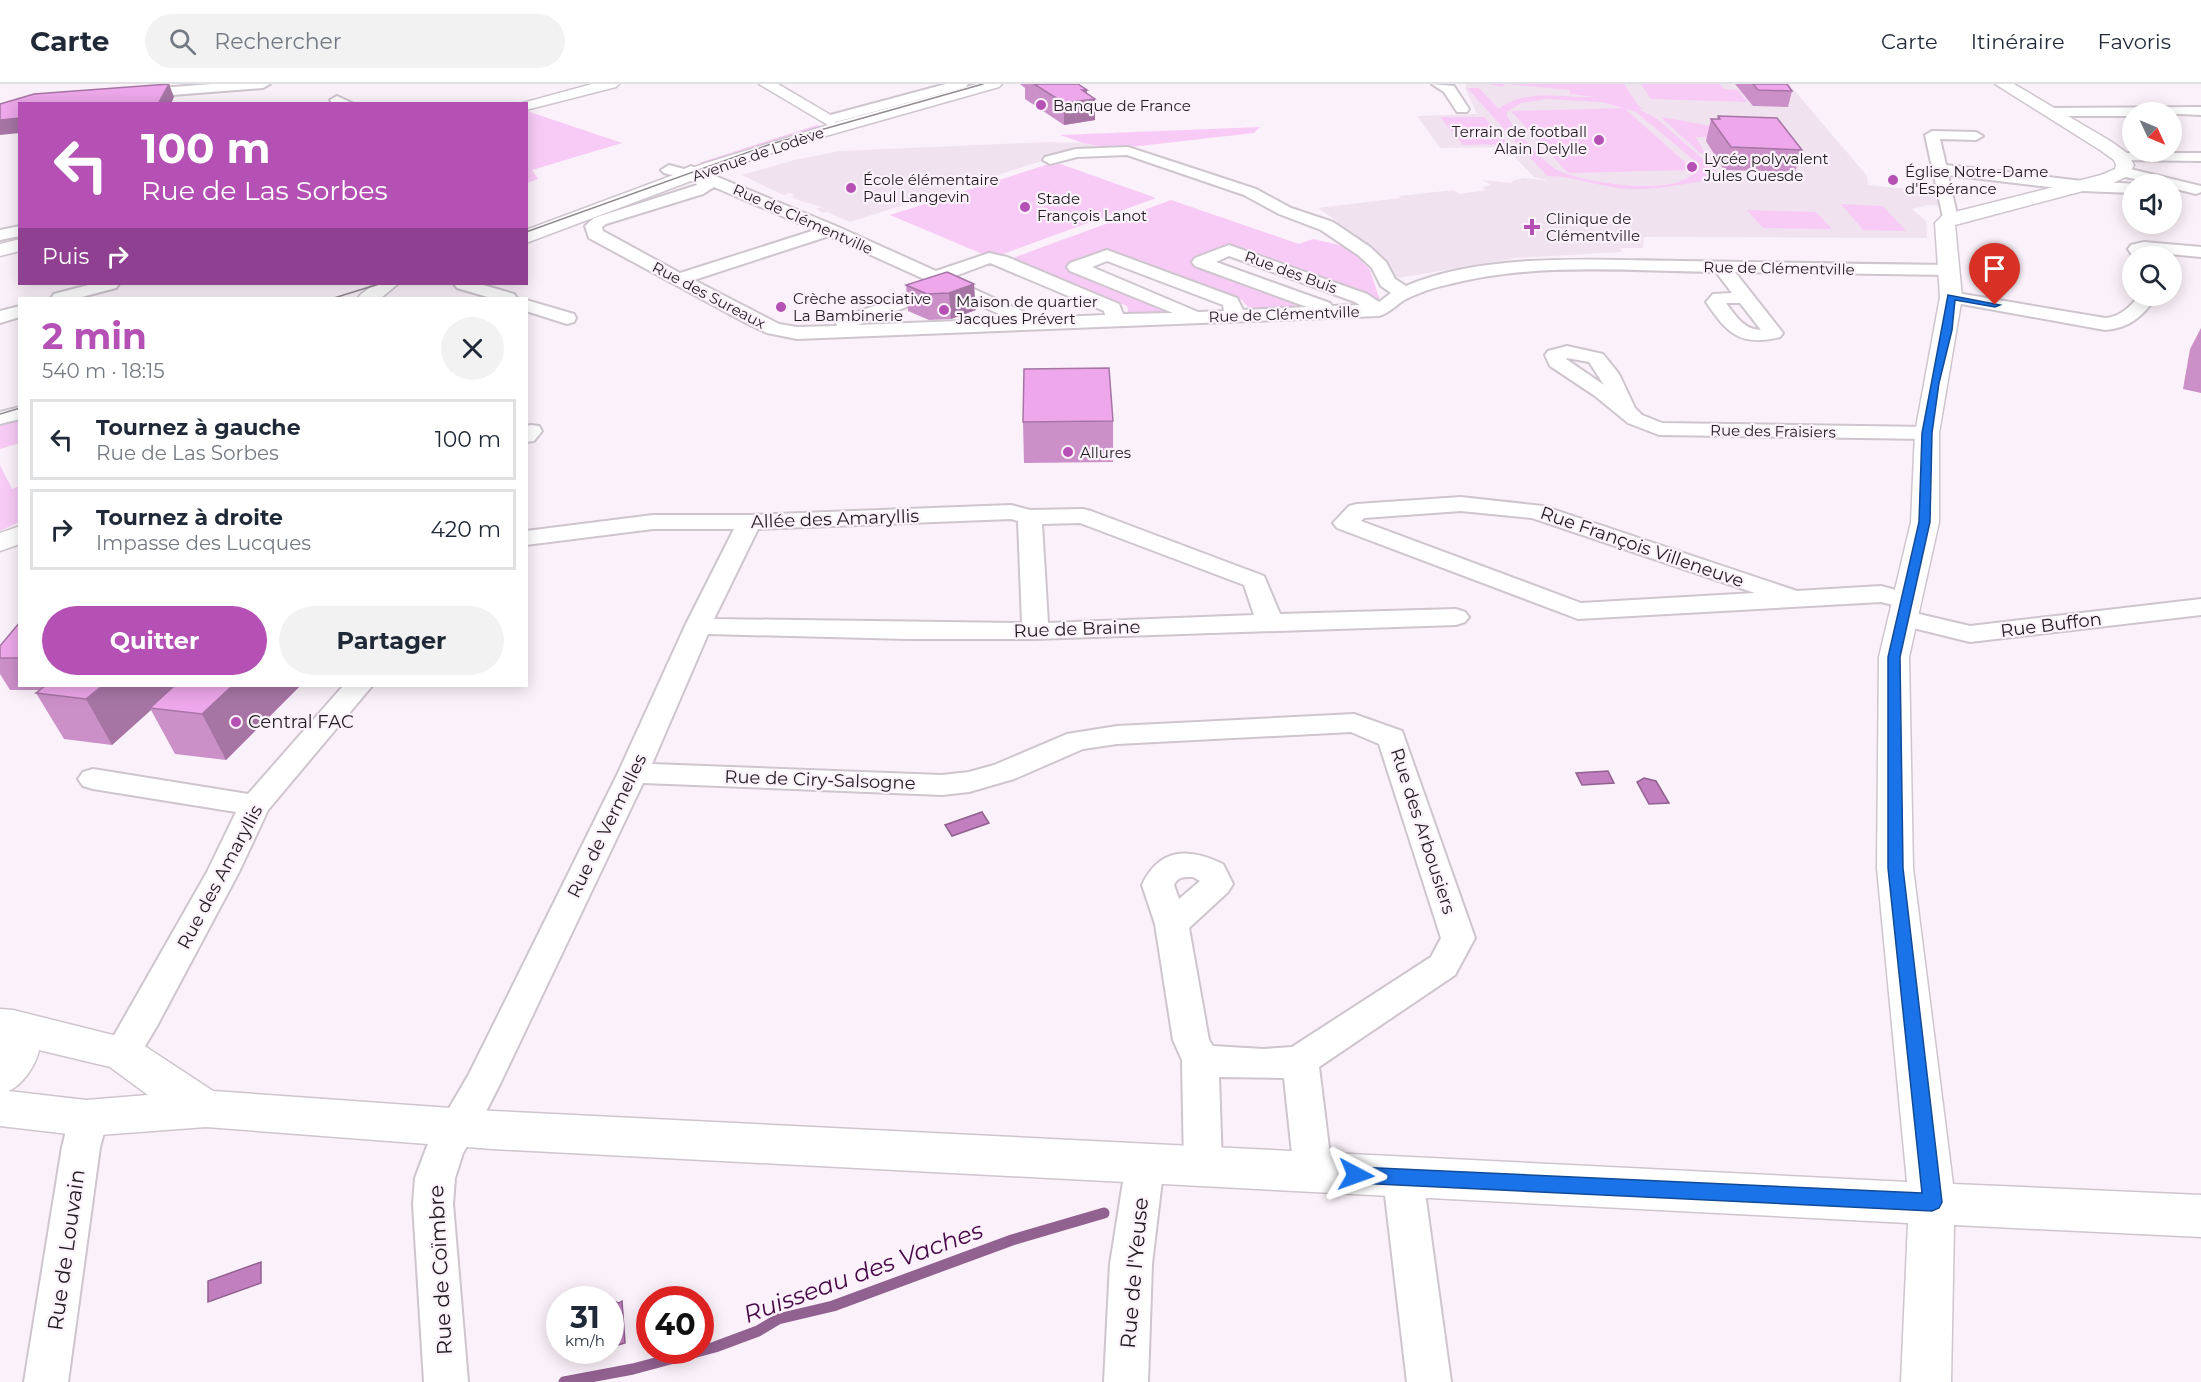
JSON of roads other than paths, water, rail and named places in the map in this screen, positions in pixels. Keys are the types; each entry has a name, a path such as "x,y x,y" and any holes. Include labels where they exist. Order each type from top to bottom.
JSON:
{"street":[{"path":"117,96 263,84"},
{"path":"528,104 598,84"},
{"path":"528,105 611,84"},
{"path":"767,84 834,123"},
{"name":"Avenue de Lodève","path":"528,221 834,123 964,85 993,84"},
{"path":"1439,84 1449,89 1462,109"},
{"path":"2003,84 2049,112 2121,177 2198,189"},
{"path":"2049,112 2201,111"},
{"path":"1950,219 1932,135 1976,136"},
{"path":"1050,160 1076,153 1128,152 1250,192 1285,211 1327,226 1364,251 1380,266 1387,282 1404,293"},
{"path":"1926,1382 1932,1202 1896,868 1894,657 1925,522 1927,433 1947,330 1951,283 1945,223 1950,219 2201,158"},
{"path":"1940,169 2082,186"},
{"name":"Avenue de Lodève","path":"528,236 684,172"},
{"name":"Rue de Clémentville","path":"684,172 830,230 1038,324 1379,310 1391,299 1404,293 1476,274 1534,267 1589,265 1722,268 1951,283 2112,324 2124,321 2138,306"},
{"name":"Rue des Sureaux","path":"684,172 703,180 707,186 611,216 593,226 595,234 774,329 797,333 1038,324"},
{"path":"2182,190 2198,189"},
{"path":"679,279 830,230"},
{"path":"0,236 18,232"},
{"path":"0,250 18,246"},
{"name":"Rue des Buis","path":"1336,312 1201,261 1229,250 1361,298 1379,310"},
{"path":"2182,250 2201,252"},
{"path":"1200,317 1076,267 1107,255 1231,302 1235,315"},
{"path":"820,332 942,282 988,258 1001,261 1112,308 1116,320"},
{"path":"1722,268 1745,298"},
{"path":"64,297 106,285"},
{"path":"369,297 387,285"},
{"path":"466,285 505,297"},
{"path":"528,306 567,318"},
{"path":"0,317 18,312"},
{"name":"Rue des Fraisiers","path":"1625,410 1642,423 1664,430 1927,433"},
{"path":"0,418 18,414"},
{"name":"Rue François Villeneuve","path":"1578,611 1345,523 1357,511 1449,505 1535,511 1796,599"},
{"name":"Allée des Amaryllis","path":"528,538 653,522 749,522 1011,513 1030,518 1083,516 1255,581 1269,621"},
{"path":"1030,518 1035,631"},
{"name":"Rue de Vermelles","path":"459,1128 633,773 698,626 749,522"},
{"path":"0,543 18,535"},
{"name":"Rue Buffon","path":"1578,611 1881,594 1904,609 1970,634 2201,607"},
{"name":"Rue de Braine","path":"698,626 874,631 1035,631 1269,621 1456,617"},
{"name":"Rue des Amaryllis","path":"122,1053 145,1016 223,872 255,806 357,687"},
{"name":"Rue des Arbousiers","path":"1004,772 1077,741 1117,735 1354,723 1392,738 1458,938 1443,966 1300,1061 1280,1065 1257,1065 1200,1060"},
{"name":"Rue de Ciry-Salsogne","path":"633,773 942,785 969,782 1004,772"},
{"path":"93,779 255,806"},
{"path":"1172,924 1191,1041 1200,1060 1203,1166"},
{"path":"6,1025 122,1053 206,1109"},
{"path":"0,1076 17,1055 20,1041 6,1025"},
{"path":"1300,1061 1313,1172"},
{"path":"0,1108 86,1118 206,1109 459,1128 1403,1178 2201,1216"},
{"name":"Rue de Louvain","path":"46,1382 81,1147 87,1126 86,1118"},
{"name":"Rue de Coïmbre","path":"446,1382 433,1204 438,1166 446,1146 459,1128"},
{"name":"Rue de l'Yeuse","path":"1126,1382 1131,1264 1145,1163"},
{"path":"1403,1178 1429,1382"}],"waterway":[{"name":"Ruisseau des Vaches","path":"564,1382 633,1369 715,1347 758,1331 778,1319 833,1306 1012,1240 1104,1213"}],"tram line":[{"path":"528,231 771,144 983,84"},
{"path":"337,297 376,285"},
{"path":"0,414 18,409"}],"place":[{"name":"Banque de France","path":"1041,105"},
{"name":"Terrain de football Alain Delylle","path":"1599,140"},
{"name":"Lycée polyvalent Jules Guesde","path":"1692,167"},
{"name":"Église Notre-Dame d'Espérance","path":"1893,180"},
{"name":"École élémentaire Paul Langevin","path":"851,188"},
{"name":"Stade François Lanot","path":"1025,207"},
{"name":"Clinique de Clémentville","path":"1532,227"},
{"name":"Crèche associative La Bambinerie","path":"781,307"},
{"name":"Maison de quartier Jacques Prévert","path":"944,310"},
{"name":"Allures","path":"1068,452"},
{"name":"Central FAC","path":"236,722"}]}
